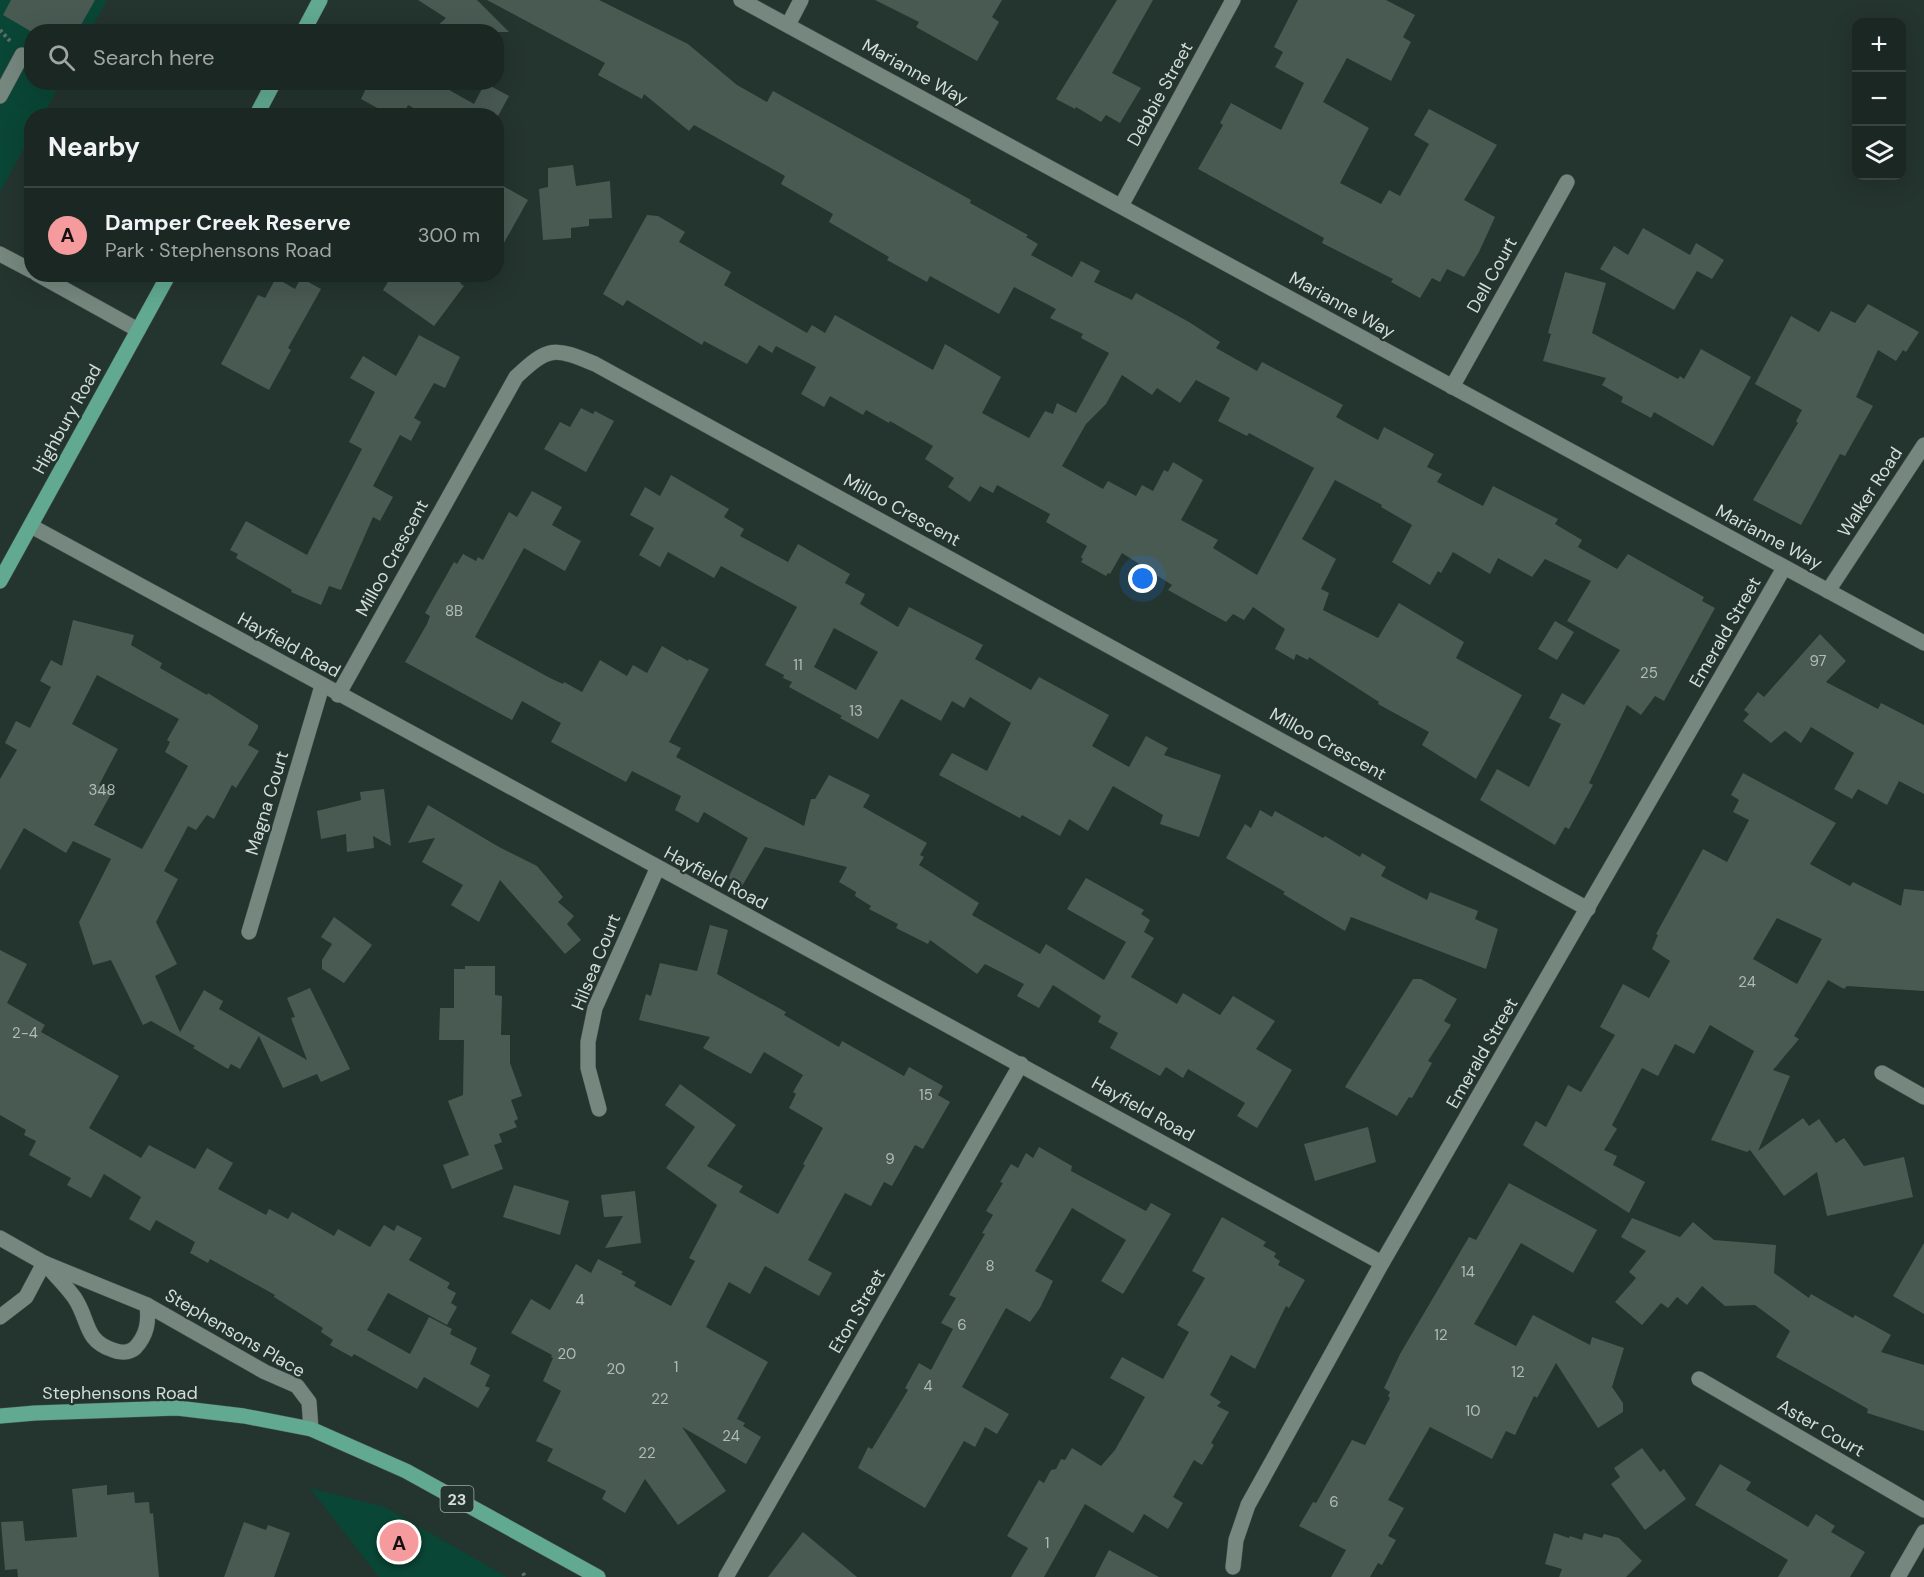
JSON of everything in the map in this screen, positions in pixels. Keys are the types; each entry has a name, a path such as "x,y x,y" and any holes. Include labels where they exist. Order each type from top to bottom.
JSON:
{"main road":[{"path":"307,24 320,0"},
{"path":"260,108 270,90"},
{"name":"Highbury Road","path":"0,581 165,282"},
{"name":"Stephensons Road","path":"0,1416 177,1408 244,1416 311,1430 406,1471 598,1577"}],"street":[{"name":"Marianne Way","path":"741,0 1924,643"},
{"path":"788,25 801,0"},
{"name":"Debbie Street","path":"1121,206 1233,0"},
{"path":"0,96 22,56"},
{"name":"Dell Court","path":"1452,387 1567,182"},
{"path":"0,254 24,267"},
{"path":"51,282 138,330"},
{"name":"Milloo Crescent","path":"338,695 516,377 534,360 552,351 567,353 606,370 1588,909"},
{"name":"Walker Road","path":"1828,591 1924,445"},
{"name":"Hayfield Road","path":"31,526 338,695 1021,1064 1382,1263"},
{"name":"Emerald Street","path":"1233,1567 1236,1540 1248,1505 1382,1263 1784,568"},
{"name":"Magna Court","path":"249,932 322,686"},
{"name":"Hilsea Court","path":"599,1109 588,1068 588,1042 595,1008 657,868"},
{"name":"Eton Street","path":"726,1577 1021,1064"},
{"path":"1882,1073 1924,1097"},
{"name":"Stephensons Place","path":"0,1238 44,1263 147,1305 266,1372 297,1386 309,1402 311,1430"},
{"path":"0,1317 26,1298 44,1263"},
{"name":"Stephensons Place","path":"44,1263 74,1297 85,1317 92,1337 102,1346 119,1353 132,1351 140,1342 149,1322 147,1305"},
{"name":"Aster Court","path":"1699,1379 1924,1510"},
{"path":"1898,1577 1924,1532"}],"green space":[{"path":"0,0 107,0 94,24 24,24 24,90 57,90 47,108 24,108 24,149 0,192"},
{"path":"310,1488 385,1507 507,1577 379,1577"}],"building":[{"path":"11,0 95,0 82,24 24,24 24,27 3,15"},
{"path":"418,0 477,0 501,24 440,24 446,18"},
{"path":"487,0 599,0 688,44 737,85 767,102 773,91 971,200 970,203 1028,235 1026,237 1038,244 1031,255 1072,277 1081,261 1100,271 1094,282 1132,300 1136,293 1189,322 1220,342 1216,348 1257,371 1262,362 1343,405 1336,417 1378,440 1384,427 1434,454 1427,467 1442,474 1437,482 1483,506 1493,486 1558,519 1555,524 1582,540 1578,547 1617,569 1628,554 1704,597 1702,601 1715,608 1664,701 1655,696 1641,715 1627,705 1589,783 1593,785 1569,829 1565,827 1555,845 1480,800 1497,769 1529,787 1561,724 1549,718 1562,693 1584,705 1620,650 1567,621 1591,581 1545,559 1532,577 1498,558 1490,574 1453,552 1441,573 1438,571 1430,585 1392,562 1412,525 1381,507 1382,505 1335,480 1302,539 1336,559 1321,589 1329,593 1323,610 1378,638 1399,603 1464,642 1456,658 1522,695 1476,779 1422,745 1429,732 1378,704 1379,702 1309,657 1308,660 1296,654 1294,660 1275,649 1285,629 1253,607 1244,620 1233,614 1226,622 1168,590 1172,585 1122,553 1110,574 1106,576 1081,562 1087,546 1046,522 1050,514 997,485 993,493 980,486 970,502 948,487 954,478 925,459 933,446 866,410 863,415 830,396 824,407 801,394 816,367 776,346 772,353 759,345 747,364 704,341 702,345 627,300 623,306 603,294 647,215 658,216 685,232 679,242 731,272 724,285 807,333 812,325 825,333 835,315 933,370 945,344 1001,377 982,413 1029,438 1045,411 1053,414 1057,403 1076,413 1109,353 1081,338 1083,334 1050,318 1056,309 1014,287 999,314 930,276 927,282 887,260 889,257 829,222 833,214 781,184 785,176 694,125 689,131 644,94 642,99 598,75 605,63","holes":["1122,375 1152,395 1157,388 1180,403 1196,380 1230,398 1218,421 1247,436 1249,433 1314,468 1257,575 1213,548 1218,540 1181,520 1203,480 1173,462 1168,472 1164,470 1153,491 1142,485 1136,496 1108,481 1103,489 1062,466 1086,424 1106,404"]},
{"path":"875,0 1002,0 992,17 999,22 977,61 916,27 919,22"},
{"path":"1117,0 1153,0 1112,73 1141,88 1120,123 1106,115 1101,122 1076,107 1075,109 1056,99"},
{"path":"1298,0 1386,0 1415,15 1403,37 1411,42 1391,81 1347,58 1323,102 1369,128 1340,183 1381,204 1389,190 1400,196 1429,144 1414,135 1429,109 1497,145 1464,200 1495,217 1479,252 1464,277 1447,269 1440,282 1432,278 1420,298 1391,282 1393,279 1322,243 1324,238 1198,169 1223,125 1220,123 1231,103 1281,130 1304,83 1275,67 1283,52 1274,47"},
{"path":"365,90 449,90 474,104 481,90 498,90 509,96 502,108 413,108 408,105 407,108 377,108 361,99"},
{"path":"573,165 576,186 610,181 612,218 589,219 589,226 571,228 571,238 543,240 539,189 548,187 548,168"},
{"path":"504,186 528,200 504,243"},
{"path":"1643,228 1690,255 1696,243 1724,260 1712,279 1697,271 1674,310 1600,269 1614,246 1628,255"},
{"path":"1565,272 1606,283 1592,333 1678,379 1680,376 1684,379 1701,349 1751,377 1713,446 1654,412 1651,418 1621,402 1623,397 1602,385 1606,378 1543,361 1551,334 1548,333"},
{"path":"274,282 283,282 295,289 299,282 308,282 321,289 288,348 291,350 269,390 221,364 258,295 265,298"},
{"path":"388,282 461,282 464,286 434,326 383,290"},
{"path":"1868,304 1919,332 1906,352 1903,350 1896,361 1878,350 1856,397 1873,406 1845,456 1840,454 1801,525 1753,500 1798,423 1796,421 1802,410 1755,384 1791,316 1819,332 1831,311 1855,323"},
{"path":"419,335 460,357 445,388 434,383 414,418 421,422 411,441 400,435 373,486 393,497 380,521 373,517 341,590 329,586 321,605 291,592 292,590 236,558 238,554 230,550 246,521 307,555 362,449 349,442 375,392 350,378 363,356 396,376"},
{"path":"581,408 593,414 595,411 614,421 586,472 544,449 560,422 570,427"},
{"path":"671,475 729,509 724,517 744,529 740,536 788,562 798,544 850,574 845,583 865,594 860,604 898,627 909,607 983,645 975,659 1031,690 1039,677 1109,715 1092,746 1129,767 1146,736 1168,748 1164,755 1221,775 1199,837 1160,824 1163,815 1113,786 1088,831 1069,819 1060,836 1022,815 1020,818 939,775 952,753 987,771 1011,723 970,697 964,708 952,701 941,721 901,699 878,739 789,687 792,682 765,665 797,607 721,566 714,578 668,552 660,567 639,555 654,528 630,515 645,487 660,496","holes":["834,628 878,652 856,690 814,667"]},
{"path":"532,491 562,507 552,525 581,541 565,571 524,548 475,637 550,678 563,684 564,682 582,692 600,660 627,676 633,665 647,673 662,646 688,661 689,659 709,669 669,742 681,748 676,757 804,826 811,799 815,799 829,775 870,795 863,807 927,843 920,855 924,857 919,865 979,903 972,915 1040,954 1046,944 1104,980 1126,942 1067,909 1086,878 1144,910 1141,914 1150,920 1144,932 1154,938 1131,977 1177,1004 1183,993 1220,1015 1233,996 1275,1021 1256,1049 1292,1070 1257,1128 1237,1116 1245,1103 1188,1069 1183,1078 1166,1067 1160,1076 1110,1048 1118,1033 1098,1022 1101,1016 1053,985 1039,1008 1017,996 1024,984 985,964 977,974 930,940 928,944 896,928 898,924 869,909 871,906 855,896 856,892 839,882 847,867 765,847 742,886 728,878 748,838 704,812 698,823 675,810 681,796 632,771 626,782 551,742 561,723 522,701 512,720 405,662 427,624 430,616 425,613 454,562 457,564 463,554 476,561 478,557 483,560 509,512 517,517"},
{"path":"73,620 134,635 131,645 162,663 160,668 207,695 208,693 258,725 248,745 259,751 236,788 232,785 214,819 207,815 196,830 188,826 164,871 178,879 156,922 177,964 155,976 180,1032 204,990 223,1001 219,1009 307,1060 291,1018 295,1017 287,998 310,988 350,1069 321,1082 317,1074 283,1088 259,1036 240,1069 231,1064 228,1069 193,1048 195,1046 151,1021 143,1025 111,960 93,965 79,922 111,859 73,841 66,853 24,828 0,870 0,779 17,750 5,743 16,721 30,728 51,687 40,681 51,660 62,666","holes":["97,675 179,719 167,740 170,742 165,752 188,766 142,849 94,825 112,792 99,785 118,749 72,724"]},
{"path":"1555,621 1574,632 1557,660 1538,649"},
{"path":"1820,634 1846,661 1826,682 1878,709 1881,703 1924,725 1924,794 1899,781 1887,805 1858,789 1852,799 1834,789 1854,753 1811,727 1801,743 1785,731 1771,743 1743,721 1749,714 1744,710 1758,692 1764,697"},
{"path":"1743,773 1836,823 1810,864 1850,886 1853,882 1901,906 1904,889 1924,891 1924,991 1847,986 1844,989 1828,980 1794,1036 1799,1039 1773,1070 1790,1076 1758,1151 1803,1118 1809,1126 1819,1119 1836,1143 1844,1138 1864,1166 1904,1157 1913,1197 1827,1216 1817,1172 1784,1196 1750,1150 1747,1152 1711,1140 1754,1051 1710,1025 1694,1054 1675,1044 1658,1076 1642,1068 1612,1125 1617,1129 1604,1150 1617,1156 1613,1165 1645,1182 1629,1213 1523,1145 1536,1121 1546,1127 1568,1085 1581,1092 1615,1035 1600,1027 1623,984 1649,998 1670,961 1652,949 1658,935 1656,934 1703,849 1727,862 1749,820 1733,812 1739,800 1731,795","holes":["1777,918 1822,939 1797,984 1753,959"]},
{"path":"384,789 391,846 373,836 374,848 347,852 346,834 321,839 317,811 361,800 360,792"},
{"path":"428,805 499,847 537,866 563,897 558,902 574,916 567,924 581,940 565,954 500,880 479,922 451,905 463,885 422,862 435,838 408,843"},
{"path":"1260,810 1272,817 1275,811 1323,838 1325,836 1360,857 1362,853 1386,867 1381,876 1427,900 1430,892 1478,911 1475,919 1498,929 1486,969 1351,917 1345,931 1283,894 1285,892 1226,858 1245,824 1251,828"},
{"path":"334,917 372,945 344,983 322,969 322,960 332,944 321,937"},
{"path":"710,925 728,930 717,974 786,1012 784,1015 839,1047 842,1041 904,1076 909,1067 943,1086 938,1095 950,1102 923,1149 915,1145 892,1186 884,1182 871,1206 845,1193 808,1260 832,1273 819,1296 765,1266 750,1294 729,1282 706,1327 768,1362 737,1419 745,1423 743,1426 761,1437 746,1464 682,1427 726,1491 678,1525 645,1479 625,1513 602,1499 606,1491 547,1461 553,1449 536,1441 561,1391 543,1381 553,1358 552,1355 511,1333 531,1299 550,1310 576,1264 591,1273 598,1259 623,1272 621,1274 636,1282 634,1286 671,1306 695,1261 689,1258 717,1205 666,1168 695,1127 665,1105 680,1084 736,1125 707,1166 743,1186 739,1192 778,1214 805,1165 803,1164 823,1128 789,1108 796,1094 793,1092 803,1075 764,1052 751,1074 703,1048 710,1037 639,1020 646,994 651,996 660,963 697,971"},
{"path":"0,950 27,964 7,1003 45,1025 41,1032 119,1076 89,1128 141,1158 149,1145 195,1169 207,1148 233,1163 218,1189 266,1215 269,1209 288,1219 292,1212 334,1236 338,1229 370,1247 384,1225 394,1231 397,1225 422,1238 409,1260 450,1283 447,1288 456,1293 451,1303 457,1307 447,1325 388,1293 367,1330 410,1354 429,1317 452,1329 450,1334 477,1348 470,1364 490,1375 485,1386 490,1388 478,1408 424,1377 417,1389 354,1354 352,1357 330,1345 333,1340 321,1332 323,1328 274,1297 275,1295 210,1259 208,1263 190,1253 195,1242 156,1220 150,1231 129,1219 141,1197 104,1174 91,1198 67,1185 71,1178 29,1155 36,1141 24,1135 26,1130 0,1115"},
{"path":"465,966 495,966 495,995 502,996 501,1035 510,1035 510,1063 522,1096 511,1100 518,1119 514,1121 517,1127 499,1134 502,1142 494,1145 503,1169 452,1189 443,1165 469,1155 448,1101 463,1095 464,1040 439,1040 440,1008 454,1008 454,969 465,969"},
{"path":"1413,979 1421,979 1457,999 1444,1021 1451,1025 1428,1061 1432,1063 1412,1098 1409,1097 1397,1116 1345,1087"},
{"path":"1368,1127 1376,1162 1315,1181 1304,1144"},
{"path":"1039,1147 1072,1166 1071,1171 1146,1211 1151,1203 1171,1214 1123,1294 1101,1281 1126,1240 1072,1208 1035,1271 1053,1281 1040,1308 1030,1322 1006,1308 962,1387 1009,1414 997,1434 985,1427 975,1447 964,1441 925,1508 858,1468 868,1447 872,1449 908,1390 905,1388 919,1363 931,1370 953,1329 941,1323 956,1298 949,1295 985,1234 982,1233 993,1215 986,1211 1003,1183 1000,1182 1011,1164 1018,1168 1026,1153 1033,1158"},
{"path":"1509,1183 1597,1230 1573,1273 1521,1243 1474,1324 1516,1346 1533,1315 1590,1345 1592,1337 1624,1348 1612,1387 1623,1403 1623,1412 1598,1428 1556,1363 1537,1398 1534,1396 1515,1435 1506,1431 1492,1459 1430,1427 1388,1500 1404,1508 1388,1536 1396,1540 1382,1565 1378,1563 1370,1577 1331,1577 1346,1550 1299,1526 1313,1502 1316,1503 1352,1440 1365,1445 1390,1398 1388,1396 1390,1392 1384,1388 1400,1354 1469,1237 1476,1240"},
{"path":"514,1185 569,1201 560,1235 503,1217"},
{"path":"635,1191 641,1243 605,1248 623,1216 604,1217 601,1195"},
{"path":"1222,1217 1266,1242 1263,1246 1276,1253 1274,1257 1280,1261 1278,1265 1305,1280 1289,1308 1286,1306 1255,1369 1231,1355 1210,1395 1221,1402 1217,1406 1229,1412 1211,1443 1214,1445 1202,1465 1194,1460 1173,1497 1183,1503 1168,1529 1144,1514 1133,1533 1085,1504 1044,1577 1011,1577 1028,1548 1007,1536 1039,1480 1044,1483 1051,1470 1056,1469 1061,1459 1065,1460 1072,1448 1101,1466 1115,1450 1145,1397 1110,1378 1122,1357 1163,1379 1189,1332 1177,1325 1205,1278 1192,1271"},
{"path":"1632,1218 1680,1237 1693,1222 1714,1240 1776,1245 1774,1273 1809,1298 1811,1294 1853,1318 1855,1315 1891,1335 1881,1352 1924,1365 1924,1431 1867,1413 1868,1409 1776,1357 1790,1331 1755,1305 1725,1306 1702,1286 1687,1305 1677,1297 1668,1308 1661,1303 1642,1325 1615,1302 1636,1278 1629,1272 1646,1251 1621,1237"},
{"path":"1924,1243 1924,1314 1893,1296"},
{"path":"1642,1448 1660,1472 1664,1469 1686,1499 1645,1530 1611,1484 1620,1477 1614,1468"},
{"path":"1720,1464 1751,1482 1746,1490 1808,1527 1816,1514 1835,1526 1831,1532 1865,1552 1850,1577 1778,1577 1788,1560 1695,1505"},
{"path":"107,1485 107,1495 134,1492 135,1503 149,1502 150,1514 153,1513 159,1577 18,1577 17,1569 5,1570 1,1522 23,1521 25,1541 77,1537 72,1489"},
{"path":"244,1522 266,1530 268,1525 290,1533 274,1577 224,1577"},
{"path":"803,1532 857,1577 768,1577"},
{"path":"1554,1533 1582,1540 1584,1533 1602,1538 1604,1534 1619,1538 1642,1561 1626,1577 1559,1577 1562,1569 1545,1564"},
{"path":"1109,1550 1159,1577 1095,1577"}],"place":[{"name":"Damper Creek Reserve","path":"399,1542"}]}
